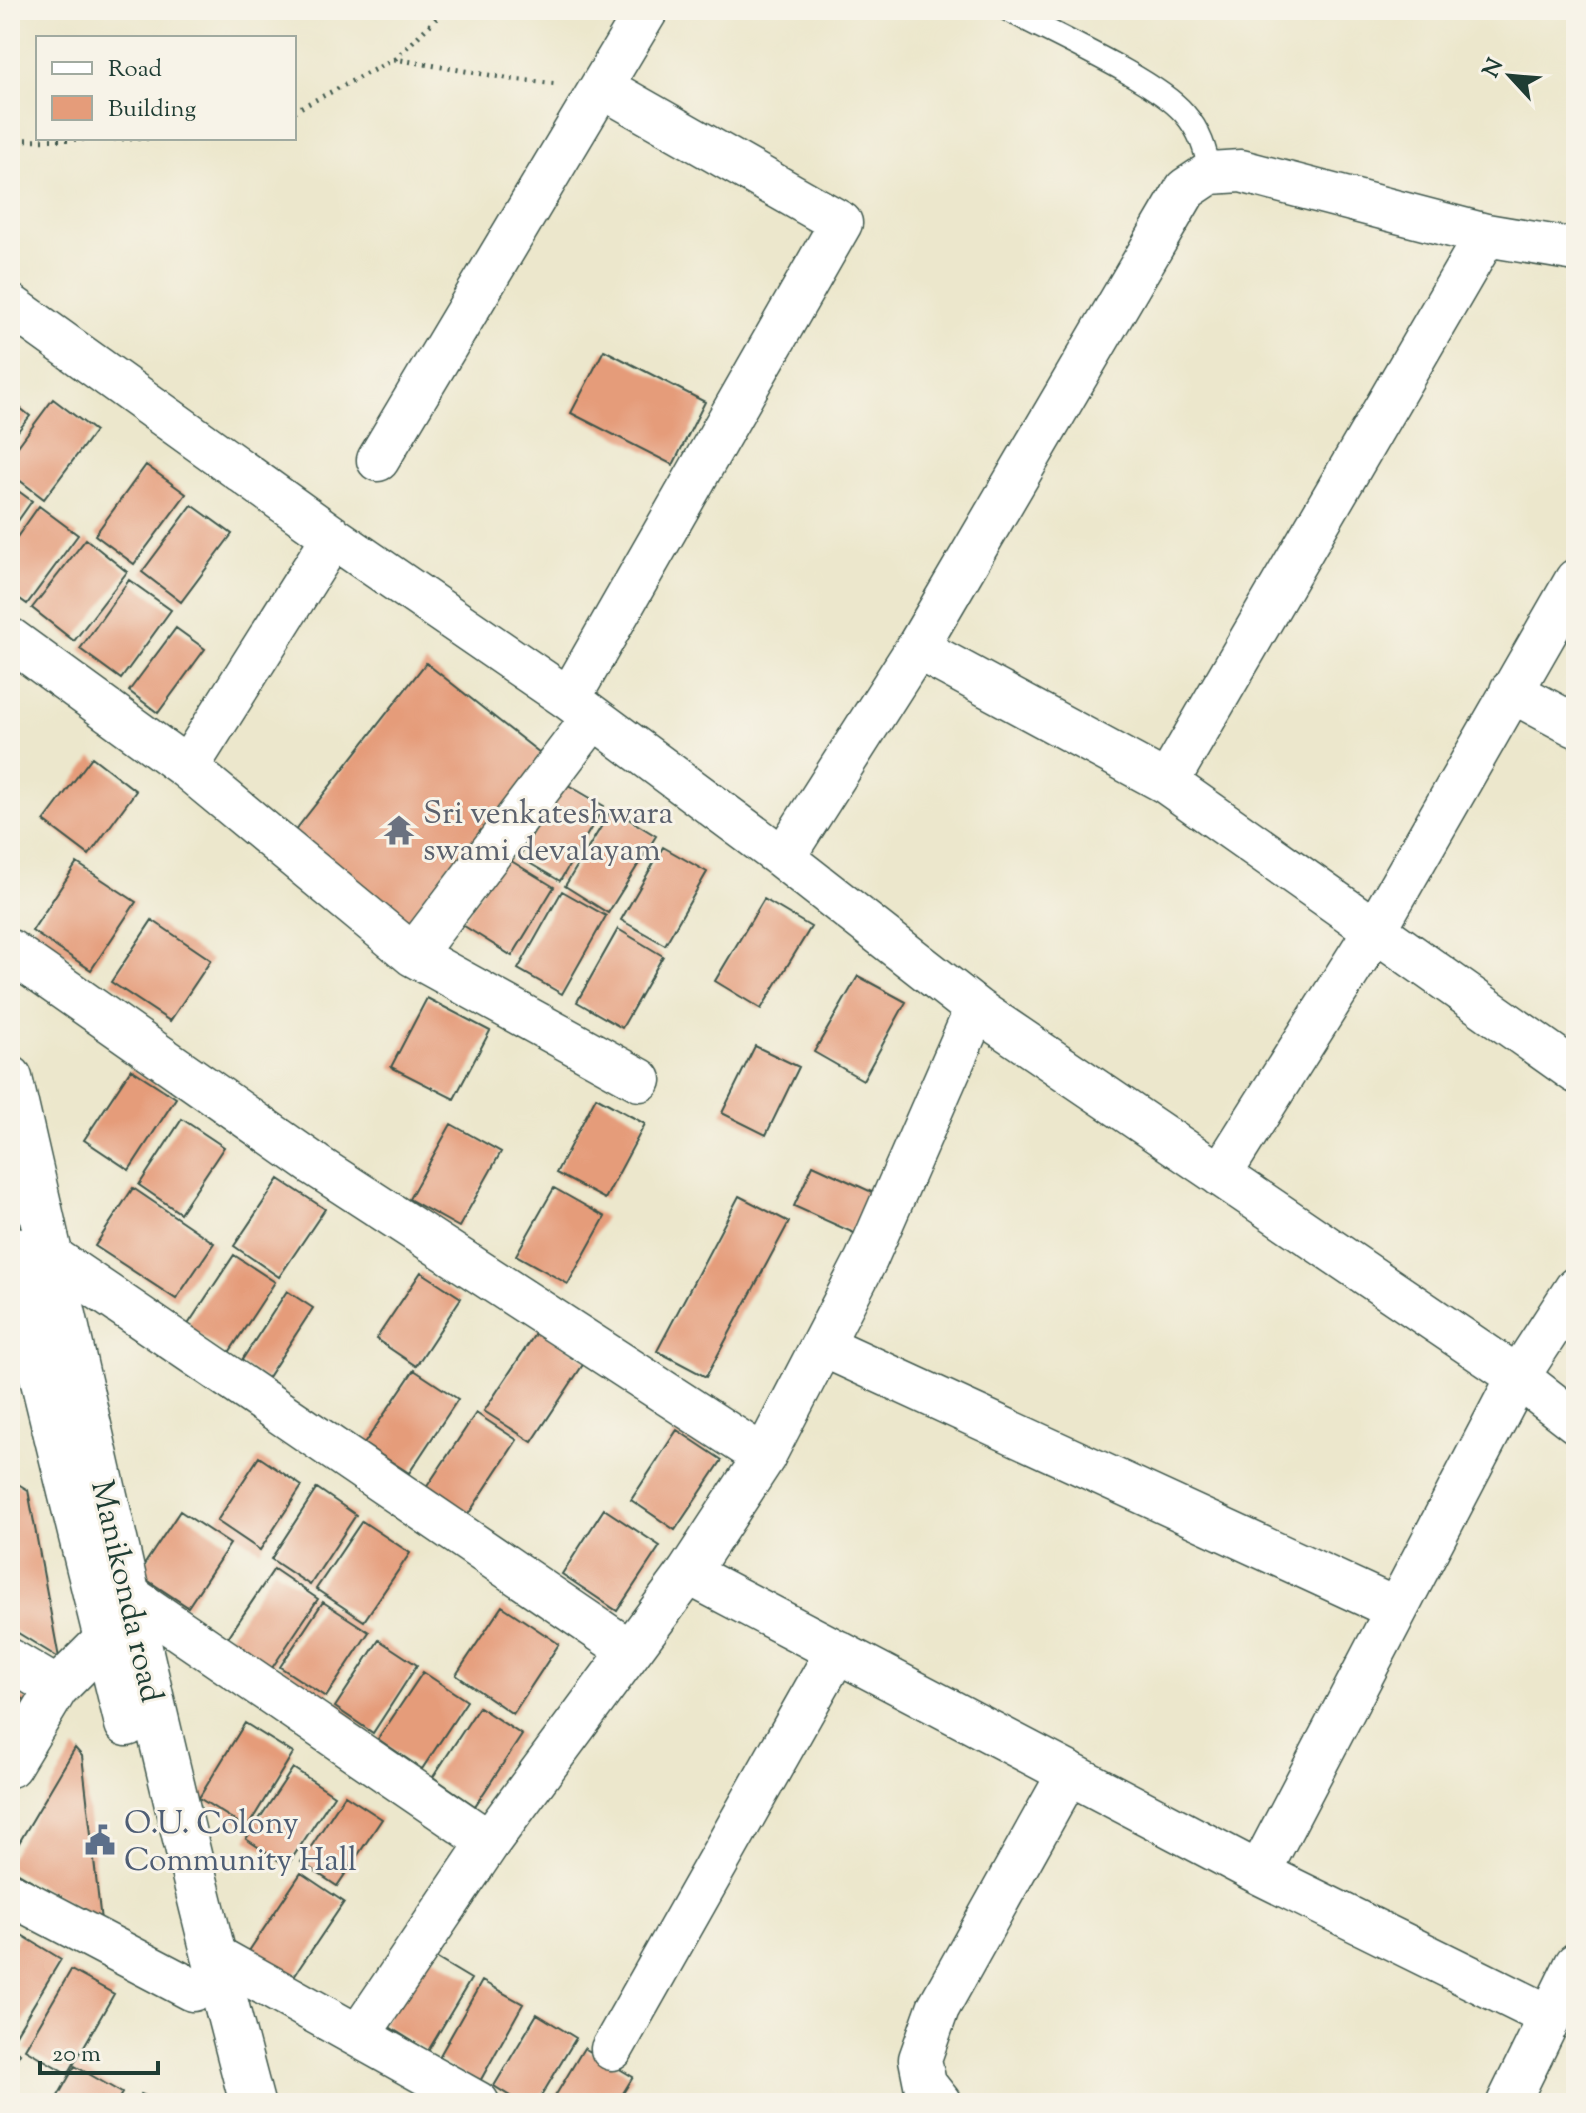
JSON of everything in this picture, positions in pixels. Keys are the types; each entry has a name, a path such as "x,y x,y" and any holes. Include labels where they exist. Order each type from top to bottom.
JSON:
{"street":[{"path":"378,460 647,10"},
{"path":"413,955 581,708 841,223 602,87"},
{"path":"783,858 917,648 1186,189 1210,173 1241,171 1285,180 1486,235 1576,250"},
{"path":"1167,783 1486,235"},
{"path":"10,305 333,537 581,708 783,858 976,1009 1518,1377 1576,1422"},
{"path":"187,768 333,537"},
{"path":"1220,1175 1375,930 1576,580"},
{"path":"10,639 187,768 413,955 640,1080"},
{"path":"917,648 1167,783 1576,1072"},
{"path":"1511,691 1576,726"},
{"path":"10,951 315,1165 764,1457"},
{"path":"359,2035 489,1842 688,1573 764,1457 866,1260 976,1009"},
{"name":"Manikonda road","path":"10,1078 128,1595 203,1972 221,2103"},
{"name":"Manikonda road","path":"10,1247 24,1359 203,1972 252,2103"},
{"path":"52,1257 630,1651"},
{"path":"1259,1873 1518,1377 1576,1288"},
{"path":"824,1346 1396,1609"},
{"path":"688,1573 1259,1873 1549,2016"},
{"path":"128,1595 489,1842"},
{"path":"10,1766 57,1688 106,1639"},
{"path":"612,2049 837,1651"},
{"path":"10,1660 57,1688"},
{"path":"940,2103 925,2084 920,2059 938,2008 1069,1773"},
{"path":"10,1894 359,2035 478,2103"},
{"path":"1508,2103 1576,1964"}],"lane":[{"path":"1008,10 1144,84 1183,111 1205,145 1210,173"}],"path":[{"path":"296,110 395,59 445,10"},
{"path":"395,59 512,79 602,87"},
{"path":"10,140 36,140"}],"building":[{"path":"604,350 705,402 673,465 571,413"},
{"path":"53,399 95,431 44,499 10,473 10,457"},
{"path":"10,400 30,416 10,441"},
{"path":"146,465 186,494 134,564 95,535"},
{"path":"10,485 32,501 10,532"},
{"path":"192,505 232,534 181,602 142,572"},
{"path":"39,506 78,535 27,604 10,592 10,547"},
{"path":"86,539 127,572 74,641 32,608"},
{"path":"129,580 171,610 121,679 80,649"},
{"path":"176,628 205,649 158,713 129,691"},
{"path":"426,663 545,757 407,935 287,841"},
{"path":"92,757 136,791 89,855 44,821"},
{"path":"563,782 604,806 560,881 519,857"},
{"path":"612,809 656,836 608,913 565,886"},
{"path":"663,847 707,872 665,945 621,920"},
{"path":"503,856 554,887 512,956 461,924"},
{"path":"77,863 136,902 91,970 32,931"},
{"path":"562,891 606,916 562,994 518,969"},
{"path":"764,899 811,927 761,1009 715,981"},
{"path":"152,920 211,960 170,1021 111,982"},
{"path":"618,929 663,956 622,1028 577,1002"},
{"path":"858,976 906,1002 863,1080 814,1052"},
{"path":"427,998 490,1031 454,1099 391,1067"},
{"path":"755,1046 799,1067 766,1135 722,1113"},
{"path":"131,1069 176,1098 129,1170 84,1140"},
{"path":"596,1097 645,1124 605,1199 556,1173"},
{"path":"182,1119 224,1147 180,1213 139,1185"},
{"path":"451,1124 501,1152 459,1227 409,1199"},
{"path":"813,1165 874,1193 856,1234 794,1206"},
{"path":"279,1179 325,1209 279,1277 234,1246"},
{"path":"133,1188 214,1243 176,1299 95,1246"},
{"path":"554,1188 605,1217 568,1284 516,1255"},
{"path":"739,1196 789,1222 706,1377 657,1351"},
{"path":"234,1255 275,1282 228,1354 187,1326"},
{"path":"421,1272 461,1298 416,1366 376,1339"},
{"path":"287,1291 313,1308 266,1380 240,1363"},
{"path":"539,1328 586,1360 532,1442 484,1411"},
{"path":"414,1370 458,1399 409,1473 364,1444"},
{"path":"476,1413 517,1440 467,1516 426,1488"},
{"path":"677,1430 722,1460 675,1530 631,1500"},
{"path":"259,1457 302,1486 260,1550 217,1521"},
{"path":"10,1479 28,1490 59,1658 10,1628"},
{"path":"317,1488 356,1515 310,1585 271,1559"},
{"path":"604,1509 660,1546 617,1611 562,1574"},
{"path":"180,1511 230,1544 188,1607 138,1574"},
{"path":"362,1521 410,1553 364,1621 316,1589"},
{"path":"274,1569 318,1599 272,1668 227,1639"},
{"path":"323,1602 369,1632 326,1697 280,1667"},
{"path":"502,1606 559,1644 513,1714 456,1675"},
{"path":"379,1640 417,1665 373,1733 335,1707"},
{"path":"423,1672 467,1701 422,1769 378,1739"},
{"path":"10,1691 32,1704 10,1742"},
{"path":"479,1707 522,1735 475,1806 433,1777"},
{"path":"245,1723 293,1753 247,1828 199,1798"},
{"path":"75,1748 82,1756 101,1921 10,1868 10,1858"},
{"path":"293,1768 334,1795 287,1866 246,1839"},
{"path":"345,1795 382,1819 337,1886 301,1862"},
{"path":"301,1873 344,1902 290,1982 247,1954"},
{"path":"20,1934 61,1959 16,2034 10,2030 10,1950"},
{"path":"426,1952 471,1979 428,2051 383,2023"},
{"path":"71,1970 114,1994 68,2074 25,2049"},
{"path":"482,1981 523,2004 479,2083 438,2059"},
{"path":"537,2014 576,2038 537,2103 521,2103 494,2086"},
{"path":"10,2047 20,2053 10,2069"},
{"path":"584,2048 633,2077 617,2103 551,2103"},
{"path":"75,2066 122,2093 116,2103 54,2103"},
{"path":"141,2094 161,2103 136,2103"}],"place":[{"name":"Sri venkateshwara swami devalayam","path":"399,830"},
{"name":"O.U. Colony Community Hall","path":"100,1840"}]}
